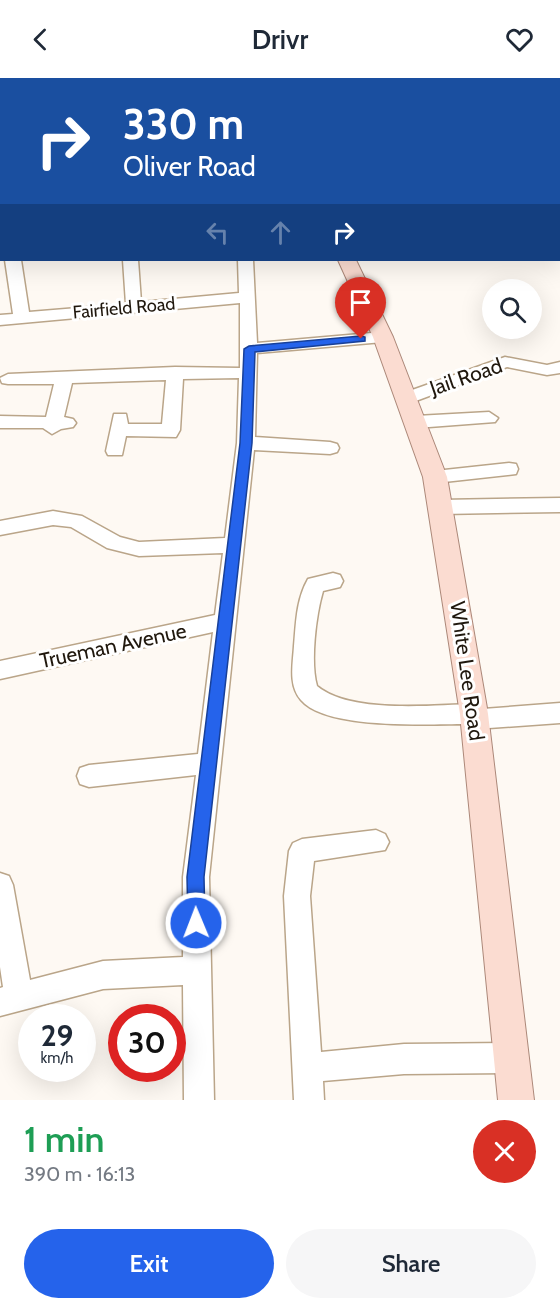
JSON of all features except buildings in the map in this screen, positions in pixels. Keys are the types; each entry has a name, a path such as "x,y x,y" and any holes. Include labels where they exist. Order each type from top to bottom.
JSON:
{"main road":[{"name":"White Lee Road","path":"347,261 383,337 435,477 474,717 509,1058 516,1100"}],"street":[{"path":"14,261 22,318"},
{"path":"130,261 134,308"},
{"path":"200,1100 196,877 246,443 249,374 246,261"},
{"name":"Fairfield Road","path":"0,320 248,297"},
{"path":"249,349 383,337"},
{"name":"Jail Road","path":"412,410 505,362 519,361 548,371 560,367"},
{"path":"8,379 64,380 175,372 249,374"},
{"path":"115,451 119,424 170,431 175,372"},
{"path":"0,422 58,425 64,380"},
{"name":"Jail Road","path":"412,410 489,418"},
{"path":"246,443 330,448"},
{"path":"435,477 509,469"},
{"path":"441,507 560,505"},
{"path":"0,528 29,520 54,518 75,521 114,543 139,549 234,545"},
{"path":"333,581 315,585 308,603 305,632 303,679 309,693 325,705 351,711 474,717 531,717 560,713"},
{"name":"Trueman Avenue","path":"0,670 225,621"},
{"path":"89,776 208,763"},
{"path":"309,1100 297,896 302,851 376,842"},
{"path":"0,885 10,999 103,975 197,970"},
{"path":"308,1068 404,1059 509,1058"}],"route":[{"path":"196,923 196,877 246,443 249,349 361,339"}]}
